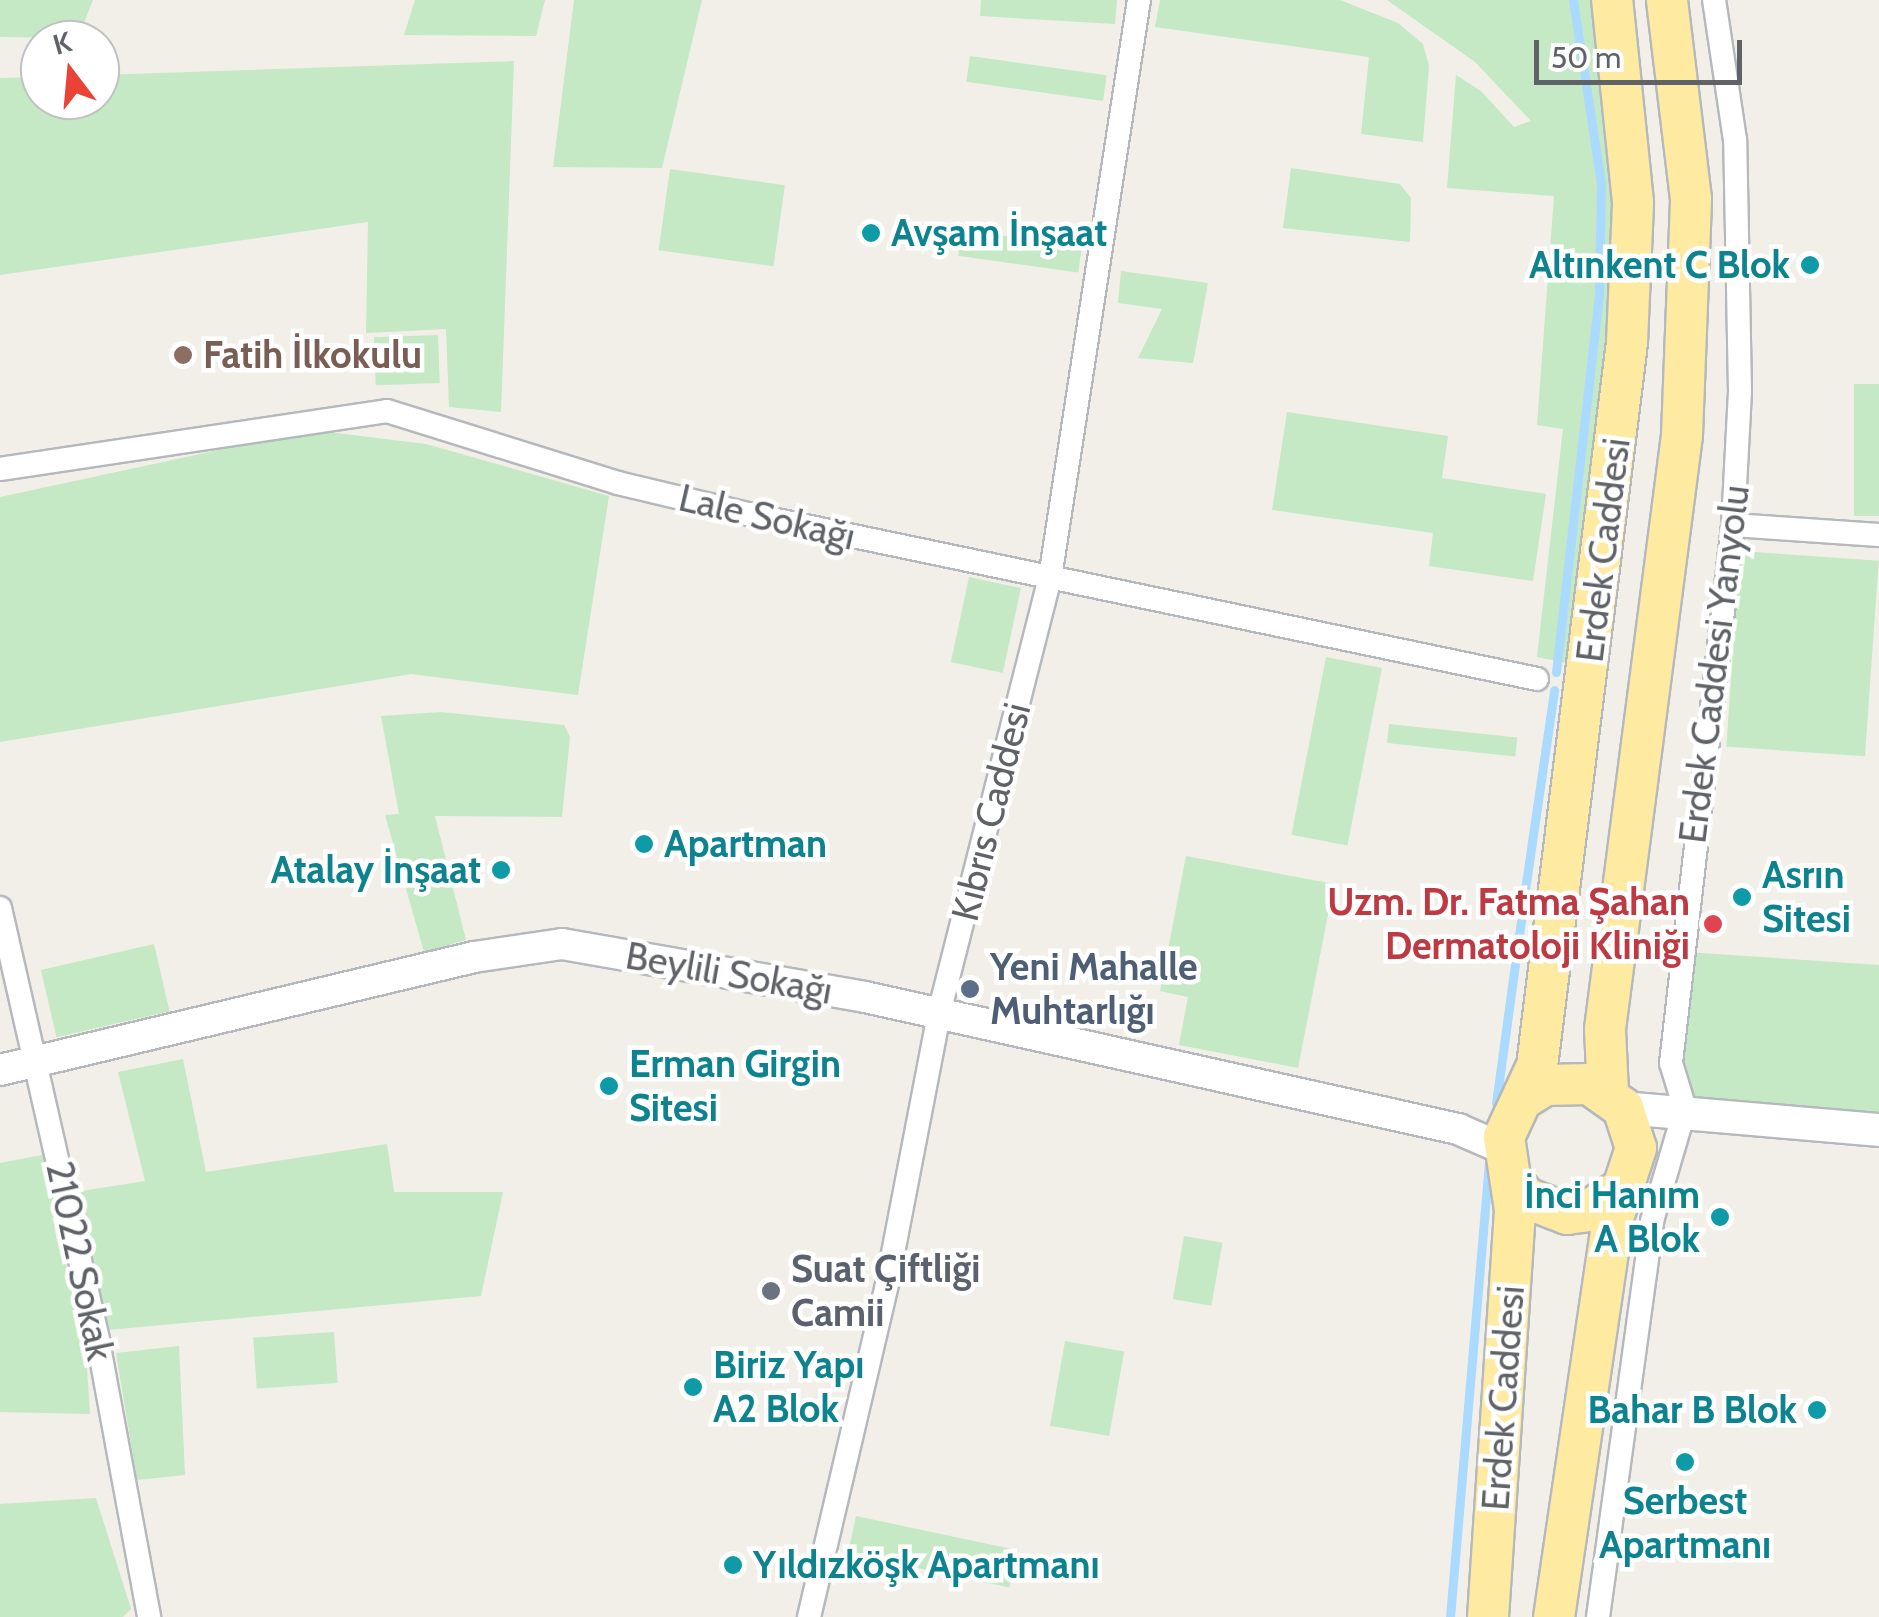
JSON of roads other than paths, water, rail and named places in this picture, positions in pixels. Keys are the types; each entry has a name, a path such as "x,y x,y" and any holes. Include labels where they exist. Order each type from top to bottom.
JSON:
{"highway":[{"name":"Erdek Caddesi","path":"1488,1617 1515,1210 1513,1137 1537,1066 1627,342 1633,202 1612,0"},
{"name":"Erdek Caddesi","path":"1554,1617 1623,1188 1636,1148 1616,1101 1605,1029 1682,435 1691,200 1667,0"},
{"path":"1616,1101 1568,1081 1513,1137 1526,1198 1566,1214 1588,1212 1623,1188"}],"main road":[{"path":"1616,1101 1879,1130"},
{"path":"1636,1148 1677,1109"}],"street":[{"name":"Kıbrıs Caddesi","path":"809,1617 850,1452 939,1013 1050,578 1138,0"},
{"name":"Erdek Caddesi Yanyolu","path":"1677,1109 1672,1044 1733,526 1740,391 1734,140 1714,0"},
{"name":"Lale Sokağı","path":"0,470 387,411 618,482 1050,578 1537,679"},
{"path":"1733,526 1879,535"},
{"name":"21022 Sokak","path":"0,908 38,1062 149,1617"},
{"name":"Beylili Sokağı","path":"0,1070 474,957 562,944 939,1013 1458,1129 1513,1137"},
{"path":"1598,1617 1652,1220 1677,1109"}],"waterway":[{"path":"1556,672 1599,297 1601,183 1573,0"},
{"path":"1525,890 1554,690"},
{"path":"1496,1103 1522,913"},
{"path":"1450,1617 1489,1158"}],"place":[{"name":"Avşam İnşaat","path":"871,233"},
{"name":"Altınkent C Blok","path":"1810,265"},
{"name":"Fatih İlkokulu","path":"183,355"},
{"name":"Apartman","path":"644,844"},
{"name":"Atalay İnşaat","path":"501,870"},
{"name":"Asrın Sitesi","path":"1742,897"},
{"name":"Uzm. Dr. Fatma Şahan Dermatoloji Kliniği","path":"1713,924"},
{"name":"Yeni Mahalle Muhtarlığı","path":"970,989"},
{"name":"Erman Girgin Sitesi","path":"609,1086"},
{"name":"İnci Hanım A Blok","path":"1720,1217"},
{"name":"Suat Çiftliği Camii","path":"771,1291"},
{"name":"Biriz Yapı A2 Blok","path":"693,1387"},
{"name":"Bahar B Blok","path":"1817,1410"},
{"name":"Serbest Apartmanı","path":"1685,1462"},
{"name":"Yıldızköşk Apartmanı","path":"733,1565"}]}
